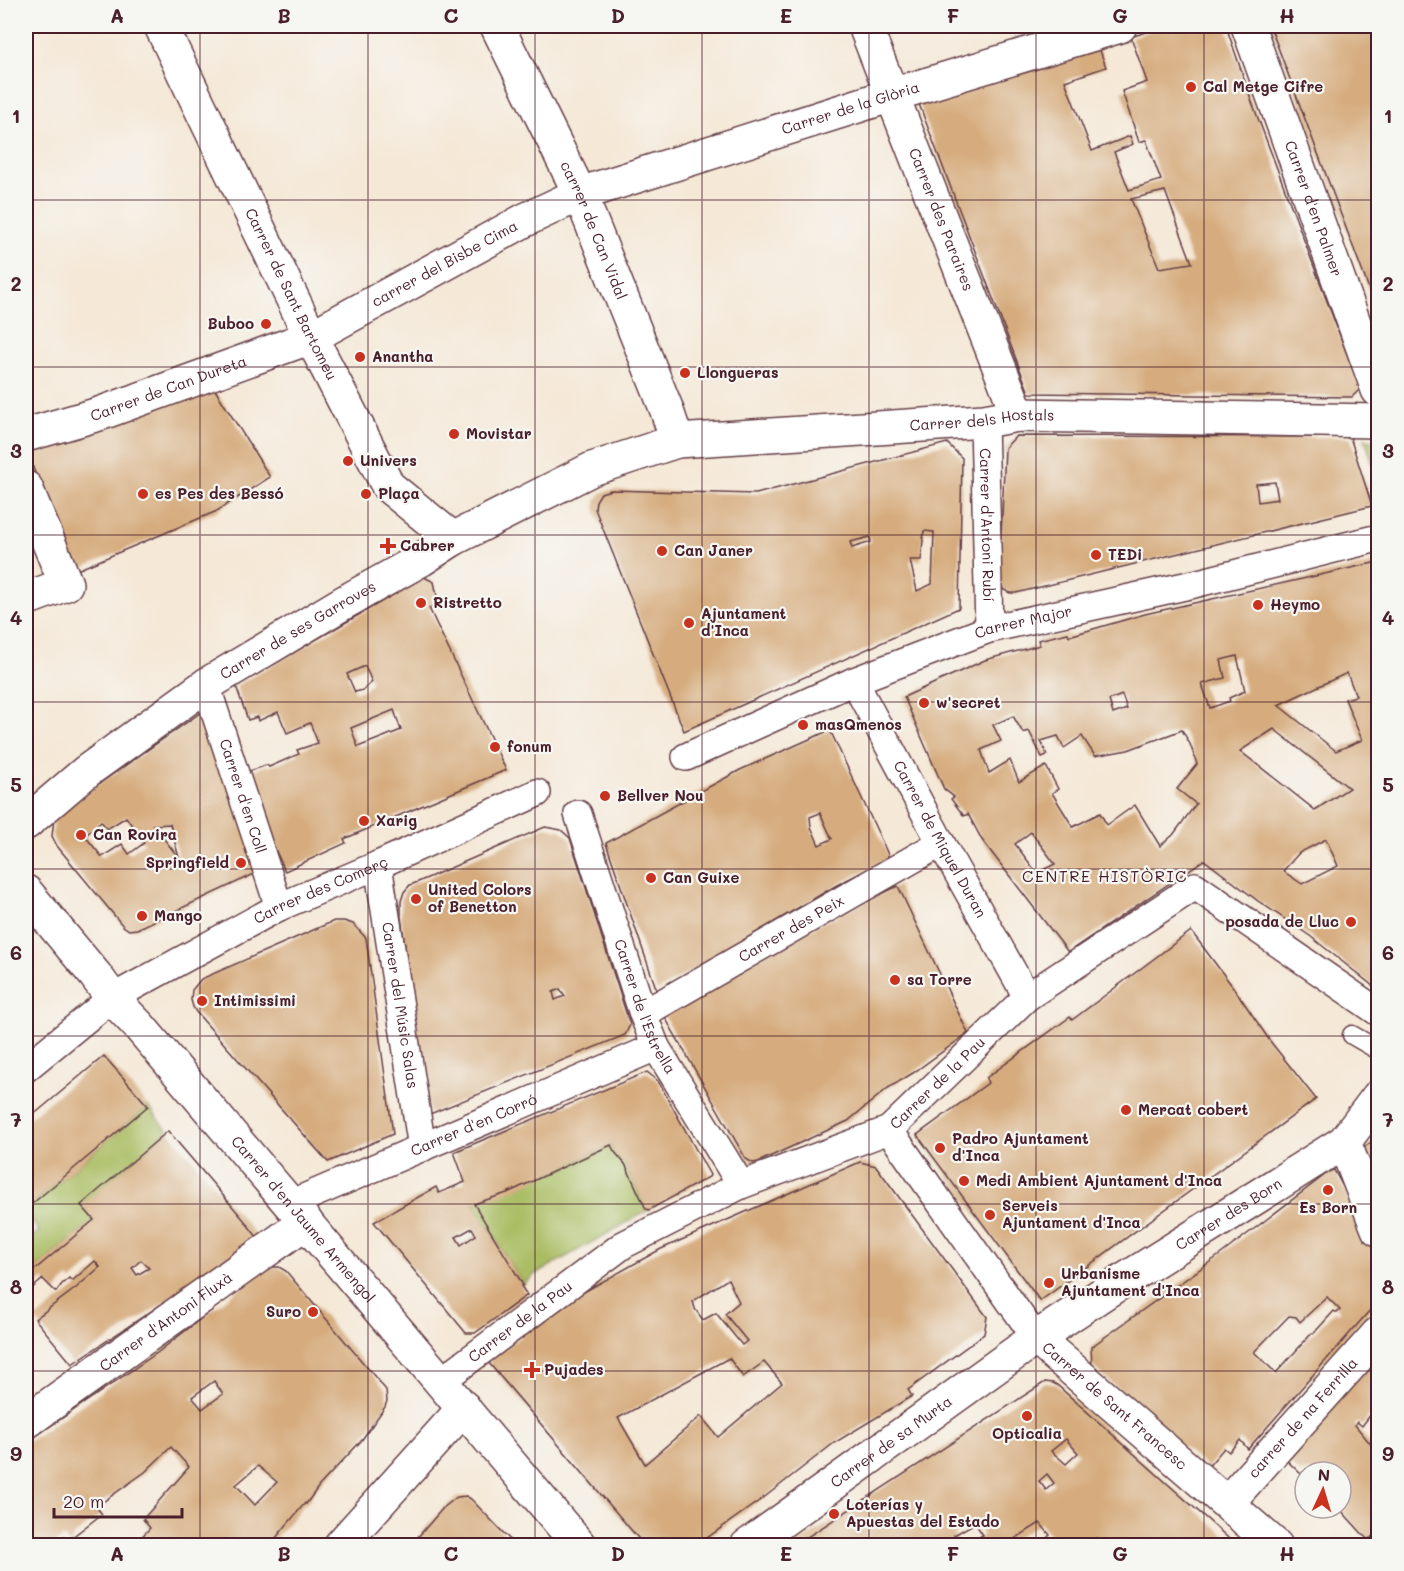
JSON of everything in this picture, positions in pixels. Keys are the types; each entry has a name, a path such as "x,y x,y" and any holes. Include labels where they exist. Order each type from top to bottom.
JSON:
{"street":[{"name":"Carrer de Sant Bartomeu","path":"161,26 311,337 388,486 453,539"},
{"name":"carrer de Can Vidal","path":"498,26 580,194 666,408 676,441"},
{"name":"Carrer des Paraires","path":"866,26 1018,415"},
{"name":"Carrer de la Glòria","path":"580,194 1120,26"},
{"name":"Carrer d'en Palmer","path":"1248,26 1378,390"},
{"name":"carrer del Bisbe Cima","path":"311,337 525,220 580,194"},
{"name":"Carrer de Can Dureta","path":"26,435 99,414 311,337"},
{"name":"Carrer dels Hostals","path":"592,469 676,441 984,421 1018,415 1378,421"},
{"name":"Carrer d'Antoni Rubí","path":"984,421 988,629"},
{"name":"Carrer de ses Garroves","path":"26,823 87,771 206,685 453,539 592,469"},
{"path":"26,488 66,584 26,599"},
{"name":"Carrer Major","path":"686,757 854,681 988,629 1194,584 1378,538"},
{"name":"Carrer de Miquel Duran","path":"854,681 1028,998"},
{"name":"Carrer d'en Coll","path":"206,685 279,907"},
{"name":"Carrer des Comerç","path":"26,1068 112,998 279,907 537,793"},
{"name":"Carrer de l'Estrella","path":"578,814 643,1014 656,1047 741,1185"},
{"name":"Carrer des Peix","path":"643,1014 941,843"},
{"name":"Carrer del Músic Salas","path":"378,865 422,1148"},
{"name":"Carrer de la Pau","path":"441,1381 623,1245 741,1185 889,1131 1028,998 1195,886 1378,1012"},
{"name":"Carrer d'en Jaume Armengol","path":"26,892 112,998 139,1026 580,1545"},
{"name":"Carrer d'en Corró","path":"298,1213 422,1148 656,1047"},
{"name":"Carrer des Born","path":"1036,1338 1107,1290 1344,1142 1378,1097"},
{"name":"Carrer de Sant Francesc","path":"889,1131 1036,1338 1276,1545"},
{"path":"1344,1142 1378,1229"},
{"name":"Carrer d'Antoni Fluxà","path":"26,1422 298,1213"},
{"name":"carrer de na Ferrilla","path":"1227,1503 1378,1334"},
{"name":"Carrer de sa Murta","path":"747,1545 1036,1338"},
{"path":"340,1545 464,1408"}],"lane":[{"path":"1352,1035 1378,1050"}],"green space":[{"path":"1365,439 1378,440 1378,479"},
{"path":"148,1106 168,1131 82,1205 94,1220 27,1276 26,1243 39,1231 26,1213 26,1209"},
{"path":"611,1145 625,1164 646,1209 649,1210 534,1275 523,1285 474,1204 507,1192"}],"building":[{"path":"1164,26 1226,26 1252,102 1360,389 1352,397 1029,393 919,104 1098,45 1106,67 1065,81 1092,151 1130,136 1133,144 1114,152 1129,190 1161,180 1146,140 1139,142 1122,91 1147,82 1131,37","holes":["1165,191 1192,263 1159,268 1131,199"]},
{"path":"1270,26 1368,26 1371,32 1378,30 1378,313"},
{"name":"es Pes des Bessó","path":"212,385 270,477 217,511 70,573 27,450"},
{"path":"1016,436 1350,437 1372,506 1010,593 1004,590 999,583 1005,448","holes":["1275,482 1278,499 1258,502 1256,484"]},
{"path":"947,443 962,458 959,608 684,731 595,509 596,501 601,493 611,490 756,494","holes":["924,531 934,532 932,584 917,591 910,560 921,560","870,537 871,542 852,548 850,542"]},
{"path":"1378,562 1378,990 1310,936 1258,901 1204,860 1068,952 982,840 968,814 964,816 951,799 954,797 944,789 904,697 985,660 1040,645 1038,640 1068,633 1069,636 1145,614","holes":["1237,656 1245,691 1229,698 1230,701 1210,708 1202,684 1225,678 1221,660","1347,673 1356,696 1345,699 1362,740 1336,751 1278,705","1122,695 1127,709 1113,714 1109,700","1013,716 1023,733 1029,731 1042,757 1047,755 1041,741 1058,736 1064,748 1082,736 1095,756 1128,750 1182,730 1197,764 1177,789 1196,804 1173,835 1160,846 1135,805 1107,825 1100,813 1073,827 1052,793 1058,789 1046,766 1019,782 1010,760 989,773 981,750 1001,741 993,725","1274,729 1349,788 1315,810 1240,751","1031,832 1055,864 1037,873 1015,844","1326,839 1338,866 1302,884 1283,871 1299,853"]},
{"path":"424,577 434,582 439,605 429,608 506,770 344,839 346,843 285,871 241,774 267,765 269,767 299,754 297,750 318,743 310,723 287,733 278,712 258,721 257,717 248,720 236,686","holes":["365,666 372,682 363,690 355,692 347,674","394,710 401,730 358,747 351,728"]},
{"path":"203,711 263,870 137,929 129,930 123,926 57,846 52,836 54,819 66,807","holes":["126,817 144,843 129,854 122,844 102,857 85,836 101,821 107,829","170,824 179,858 153,825"]},
{"path":"830,730 888,855 886,860 837,885 657,991 606,843 740,770","holes":["820,813 832,839 819,845 811,827 810,817"]},
{"path":"545,827 561,830 570,838 630,1025 625,1035 430,1114 401,917 401,901 404,892 410,885","holes":["560,989 565,996 555,1000 553,992"]},
{"path":"898,886 968,1033 913,1073 888,1088 848,1121 753,1163 746,1159 662,1012 822,923"},
{"path":"334,921 353,924 366,938 393,1134 328,1162 196,1012 191,1000 192,990 201,979"},
{"name":"Mercat cobert","path":"1191,931 1270,1041 1316,1099 1040,1301 917,1135 988,1083 986,1078 1070,1017 1072,1020"},
{"path":"104,1056 148,1106 26,1209 26,1121"},
{"path":"647,1072 658,1081 710,1175 649,1210 646,1209 625,1164 611,1145 507,1193 474,1204 527,1295 475,1333 466,1333 374,1222 436,1187 439,1193 465,1182 454,1152","holes":["472,1228 476,1235 461,1245 456,1237"]},
{"path":"168,1131 257,1237 250,1245 72,1364 35,1319 100,1267 95,1261 72,1281 69,1278 56,1292 43,1279 30,1290 26,1284 26,1274 27,1276 94,1220 81,1205","holes":["141,1260 149,1268 137,1275 132,1268"]},
{"path":"1378,1137 1378,1189 1358,1152"},
{"path":"860,1162 876,1166 987,1317 984,1334 908,1390 912,1396 834,1443 766,1496 697,1545 644,1545 488,1362 557,1307 661,1249","holes":["728,1279 739,1302 725,1314 747,1341 742,1345 716,1313 703,1320 695,1309 693,1301","729,1358 743,1377 764,1362 782,1383 718,1437 701,1416 645,1464 618,1418"]},
{"path":"1334,1170 1378,1252 1378,1301 1248,1449 1240,1440 1229,1452 1224,1448 1207,1468 1092,1366 1091,1347 1221,1254","holes":["1327,1297 1340,1310 1337,1313 1334,1311 1276,1373 1254,1352 1289,1316 1296,1317 1300,1322"]},
{"path":"279,1267 286,1271 386,1390 385,1407 361,1441 319,1486 270,1545 134,1545 150,1528 143,1519 189,1467 171,1447 145,1472 96,1507 102,1514 71,1538 73,1540 69,1544 64,1537 53,1545 36,1545 26,1533 26,1443 157,1353 263,1270","holes":["214,1381 223,1394 202,1409 192,1397","258,1466 277,1482 255,1505 236,1485"]},
{"path":"1378,1347 1378,1405 1362,1426 1357,1422 1355,1425 1378,1453 1378,1533 1367,1539 1350,1520 1353,1520 1353,1460 1293,1460 1293,1466 1281,1455"},
{"path":"1045,1382 1057,1385 1236,1545 1105,1545 1097,1538 1088,1545 1046,1545 1043,1542 1050,1535 1040,1523 1005,1545 965,1545 983,1535 975,1523 954,1535 960,1545 795,1545","holes":["1066,1439 1078,1453 1066,1464 1051,1451","1047,1474 1054,1483 1046,1490 1039,1481"]},
{"path":"466,1496 515,1545 411,1545 443,1508 457,1497"}],"place":[{"name":"Cal Metge Cifre","path":"1191,87"},
{"name":"Buboo","path":"266,324"},
{"name":"Anantha","path":"360,357"},
{"name":"Llongueras","path":"685,373"},
{"name":"Movistar","path":"454,434"},
{"name":"Univers","path":"348,461"},
{"name":"es Pes des Bessó","path":"143,494"},
{"name":"Plaça","path":"366,494"},
{"name":"Cabrer","path":"388,546"},
{"name":"Can Janer","path":"662,551"},
{"name":"TEDi","path":"1096,555"},
{"name":"Ristretto","path":"421,603"},
{"name":"Heymo","path":"1258,605"},
{"name":"Ajuntament d'Inca","path":"689,623"},
{"name":"w'secret","path":"924,703"},
{"name":"masQmenos","path":"803,725"},
{"name":"fonum","path":"495,747"},
{"name":"Bellver Nou","path":"605,796"},
{"name":"Xarig","path":"364,821"},
{"name":"Can Rovira","path":"81,835"},
{"name":"Springfield","path":"241,863"},
{"name":"Can Guixe","path":"651,878"},
{"name":"United Colors of Benetton","path":"416,899"},
{"name":"Mango","path":"142,916"},
{"name":"posada de Lluc","path":"1351,922"},
{"name":"sa Torre","path":"895,980"},
{"name":"Intimissimi","path":"202,1001"},
{"name":"Mercat cobert","path":"1126,1110"},
{"name":"Padro Ajuntament d'Inca","path":"940,1148"},
{"name":"Medi Ambient Ajuntament d'Inca","path":"964,1181"},
{"name":"Es Born","path":"1328,1190"},
{"name":"Serveis Ajuntament d'Inca","path":"990,1215"},
{"name":"Urbanisme Ajuntament d'Inca","path":"1049,1283"},
{"name":"Suro","path":"313,1312"},
{"name":"Pujades","path":"532,1370"},
{"name":"Opticalia","path":"1027,1416"},
{"name":"Loterías y Apuestas del Estado","path":"834,1514"}],"district":[{"name":"CENTRE HISTÒRIC","path":"1105,876"}]}
